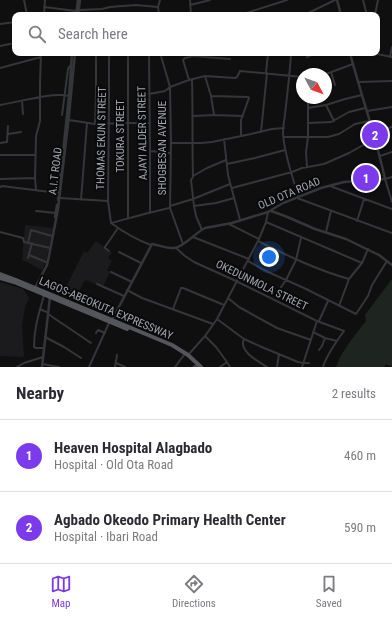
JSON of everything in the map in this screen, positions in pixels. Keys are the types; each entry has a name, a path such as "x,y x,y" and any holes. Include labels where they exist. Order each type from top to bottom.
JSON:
{"highway":[{"name":"LAGOS-ABEOKUTA EXPRESSWAY","path":"0,274 111,321"},
{"name":"LAGOS-ABEOKUTA EXPRESSWAY","path":"0,278 14,282 172,345 186,355 197,367"}],"street":[{"path":"24,0 26,12"},
{"path":"44,12 45,0"},
{"path":"77,11 79,0"},
{"path":"159,12 160,0"},
{"path":"190,0 191,12"},
{"path":"190,5 210,0"},
{"path":"248,12 279,1 287,0"},
{"path":"310,12 336,0 340,12"},
{"path":"364,0 366,12"},
{"path":"376,12 378,0"},
{"path":"44,7 77,11 136,5 158,7"},
{"path":"0,24 12,22"},
{"path":"0,46 12,43"},
{"path":"380,55 391,57 392,48"},
{"name":"A.I.T ROAD","path":"35,288 50,256 58,206 71,65 73,56"},
{"name":"A.I.T ROAD","path":"35,288 50,248 60,198 74,56"},
{"path":"95,124 96,56"},
{"name":"THOMAS EKUN STREET","path":"109,56 108,201 111,223"},
{"name":"TOKURA STREET","path":"128,56 128,218"},
{"name":"AJAYI ALDER STREET","path":"149,56 150,212"},
{"name":"SHOGBESAN AVENUE","path":"161,56 170,87 170,207 183,244"},
{"path":"202,230 196,216 193,199 191,180 193,116 190,80 183,60 193,56 230,59"},
{"path":"261,132 268,56"},
{"path":"291,56 284,137 285,150 292,172 297,197 392,233"},
{"path":"351,56 392,202"},
{"path":"0,68 41,57 40,121 36,136 35,155 36,190"},
{"path":"332,72 353,64"},
{"path":"62,115 68,68 71,65"},
{"path":"149,94 165,91 170,87 205,76 237,77 240,71 296,76"},
{"path":"332,75 335,85"},
{"path":"205,76 211,96 214,115"},
{"path":"359,82 392,81"},
{"path":"0,105 40,98 64,95 69,96"},
{"path":"308,108 326,105 335,101 362,95"},
{"path":"211,96 248,98 249,100 241,122 242,136"},
{"path":"22,101 23,114"},
{"path":"307,167 306,152 308,137 308,104"},
{"path":"326,105 334,121"},
{"path":"63,107 68,108"},
{"path":"308,123 327,123 334,121 349,112 392,107"},
{"path":"193,116 243,116"},
{"path":"68,120 95,124 150,123"},
{"path":"284,137 324,138 342,133 353,125 369,121"},
{"path":"81,200 87,123"},
{"path":"0,143 8,142 8,126"},
{"path":"373,133 392,127"},
{"path":"171,143 212,142 284,128"},
{"path":"8,134 21,132"},
{"path":"224,139 230,184 240,220"},
{"path":"232,188 307,167 324,164 349,153 374,139"},
{"path":"227,164 285,150"},
{"path":"150,151 170,153"},
{"path":"380,156 392,152"},
{"path":"0,155 35,155"},
{"path":"192,177 226,160"},
{"path":"385,179 392,177"},
{"path":"0,179 35,178"},
{"name":"OLD OTA ROAD","path":"176,248 202,230 269,212 283,203 318,189 344,182 385,179"},
{"path":"111,223 170,207 230,184"},
{"path":"0,187 2,186 58,193"},
{"path":"329,186 392,210"},
{"path":"60,198 108,201"},
{"path":"194,206 216,203 234,198"},
{"path":"357,221 364,199"},
{"path":"36,211 56,213"},
{"path":"326,232 331,211"},
{"path":"175,367 206,336 217,319 258,240 269,212 285,216 315,229 346,239 368,249 392,265"},
{"path":"266,222 362,263"},
{"path":"111,223 136,239 151,244 176,248"},
{"path":"228,223 296,260 331,274 349,279"},
{"path":"109,251 105,247 118,228"},
{"path":"28,243 31,230 52,236"},
{"path":"0,232 23,238 24,242 50,248"},
{"path":"193,237 248,260 268,272 356,314 387,261"},
{"path":"279,290 296,260 301,238"},
{"path":"28,258 32,243"},
{"path":"89,367 151,244"},
{"name":"OKEDUNMOLA STREET","path":"176,248 194,262 318,321 344,331 337,341"},
{"path":"339,306 349,279 362,263 368,249"},
{"path":"119,252 141,263"},
{"path":"29,254 46,262"},
{"path":"111,272 132,282"},
{"path":"97,284 124,296"},
{"path":"173,309 181,288 224,305"},
{"path":"127,290 142,298 213,324"},
{"path":"44,295 35,328 34,347 44,348"},
{"path":"50,297 42,366 59,367"},
{"path":"228,298 239,307 277,328 310,340"},
{"path":"302,367 313,332 328,301"},
{"path":"40,309 91,343"},
{"path":"217,319 244,339 303,363 309,363"},
{"path":"96,333 98,330 105,333"},
{"path":"313,332 325,338 337,341 323,367"},
{"path":"45,336 81,358"},
{"path":"206,336 230,367"},
{"path":"319,350 325,338"},
{"path":"244,339 242,342 243,345 250,355 267,367"},
{"path":"277,367 279,354"},
{"path":"115,367 117,355"},
{"path":"17,367 24,363 44,357"},
{"path":"220,367 227,362"},
{"path":"116,363 124,367"}],"shaded area":[{"path":"25,225 53,228 46,262 42,270 22,260"},
{"path":"96,241 112,253 108,258 112,261 107,270 110,272 103,287 85,280 75,298 63,293 84,251 87,253"},
{"path":"392,279 392,367 386,364 384,367 336,367 345,349 366,321 365,315"},
{"path":"0,282 23,289 29,298 25,307 22,325 24,357 0,356"}],"place":[{"name":"Agbado Okeodo Primary Health Center","path":"375,135"},
{"name":"Heaven Hospital Alagbado","path":"366,178"}]}
